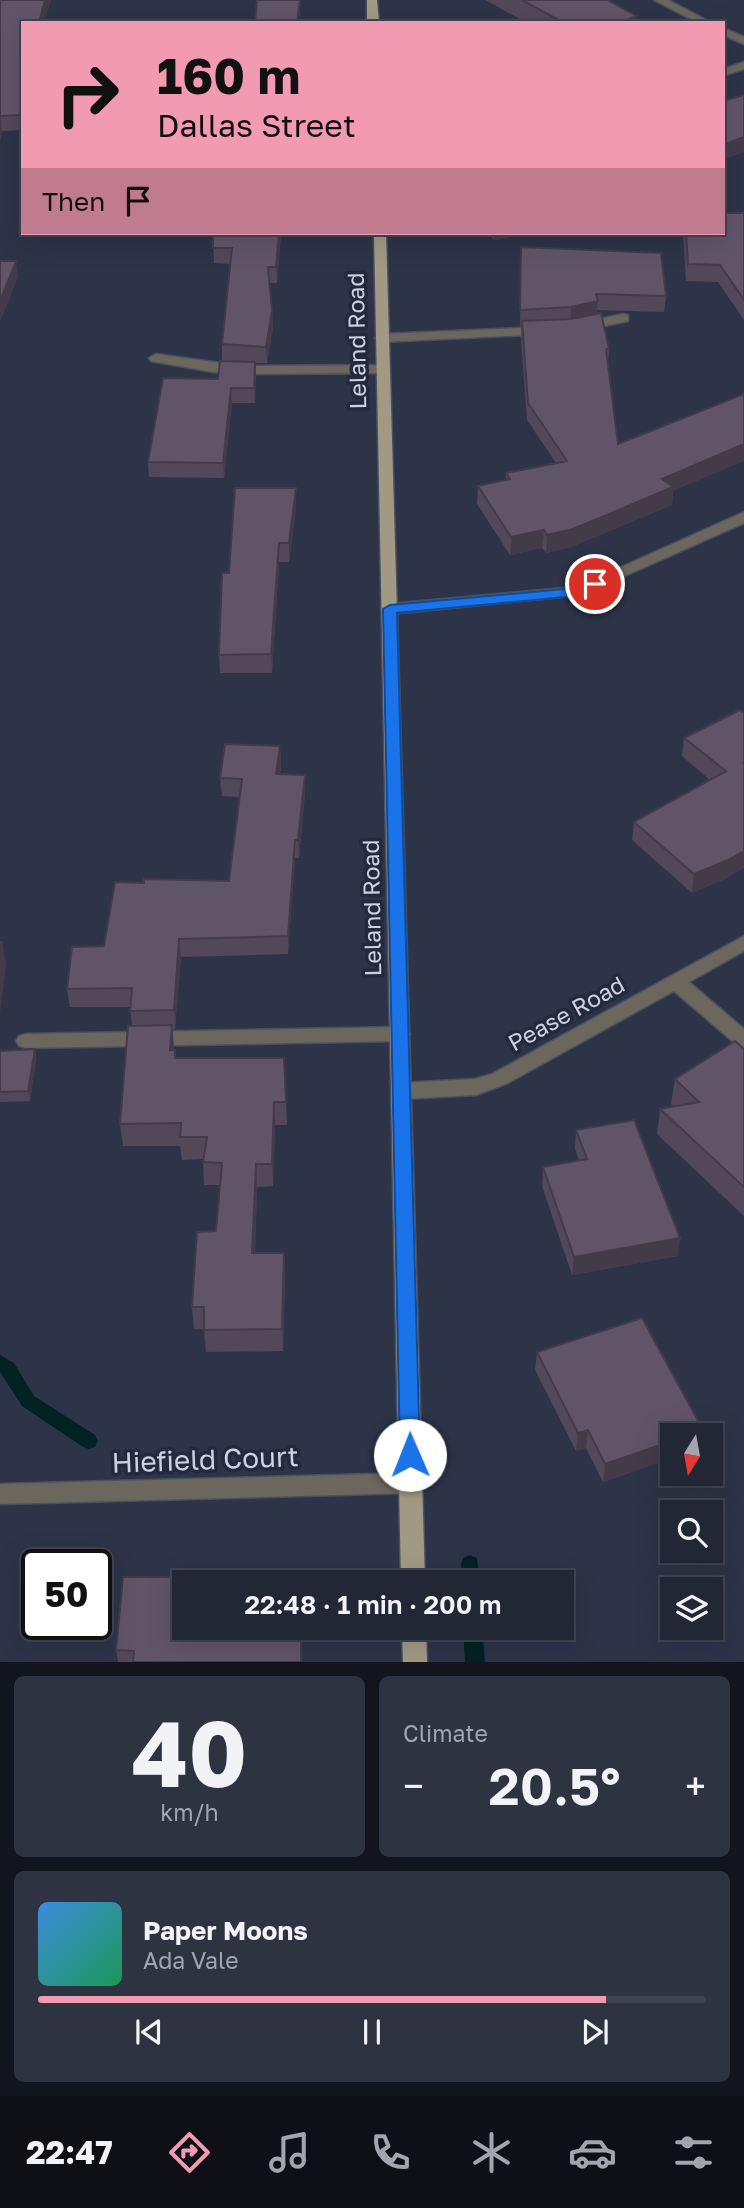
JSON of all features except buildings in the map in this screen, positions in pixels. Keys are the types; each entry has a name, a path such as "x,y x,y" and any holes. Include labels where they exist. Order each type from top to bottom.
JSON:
{"main road":[{"path":"372,0 373,21"},
{"name":"Leland Road","path":"380,235 413,1570"},
{"path":"414,1640 415,1662"}],"street":[{"path":"660,0 702,21"},
{"path":"725,32 744,41"},
{"path":"725,72 744,65"},
{"path":"382,338 563,330 623,318"},
{"path":"156,358 242,370 383,369"},
{"path":"390,609 565,593 595,584 744,517"},
{"name":"Pease Road","path":"402,1091 476,1087 499,1079 744,943"},
{"path":"675,981 744,1040"},
{"path":"26,1041 400,1034"},
{"name":"Hiefield Court","path":"0,1494 411,1483"}],"waterway":[{"path":"0,1362 8,1368 28,1401 89,1441"},
{"path":"470,1564 470,1570"},
{"path":"474,1640 475,1662"}],"route":[{"path":"410,1455 390,609 565,593 595,584"}]}
